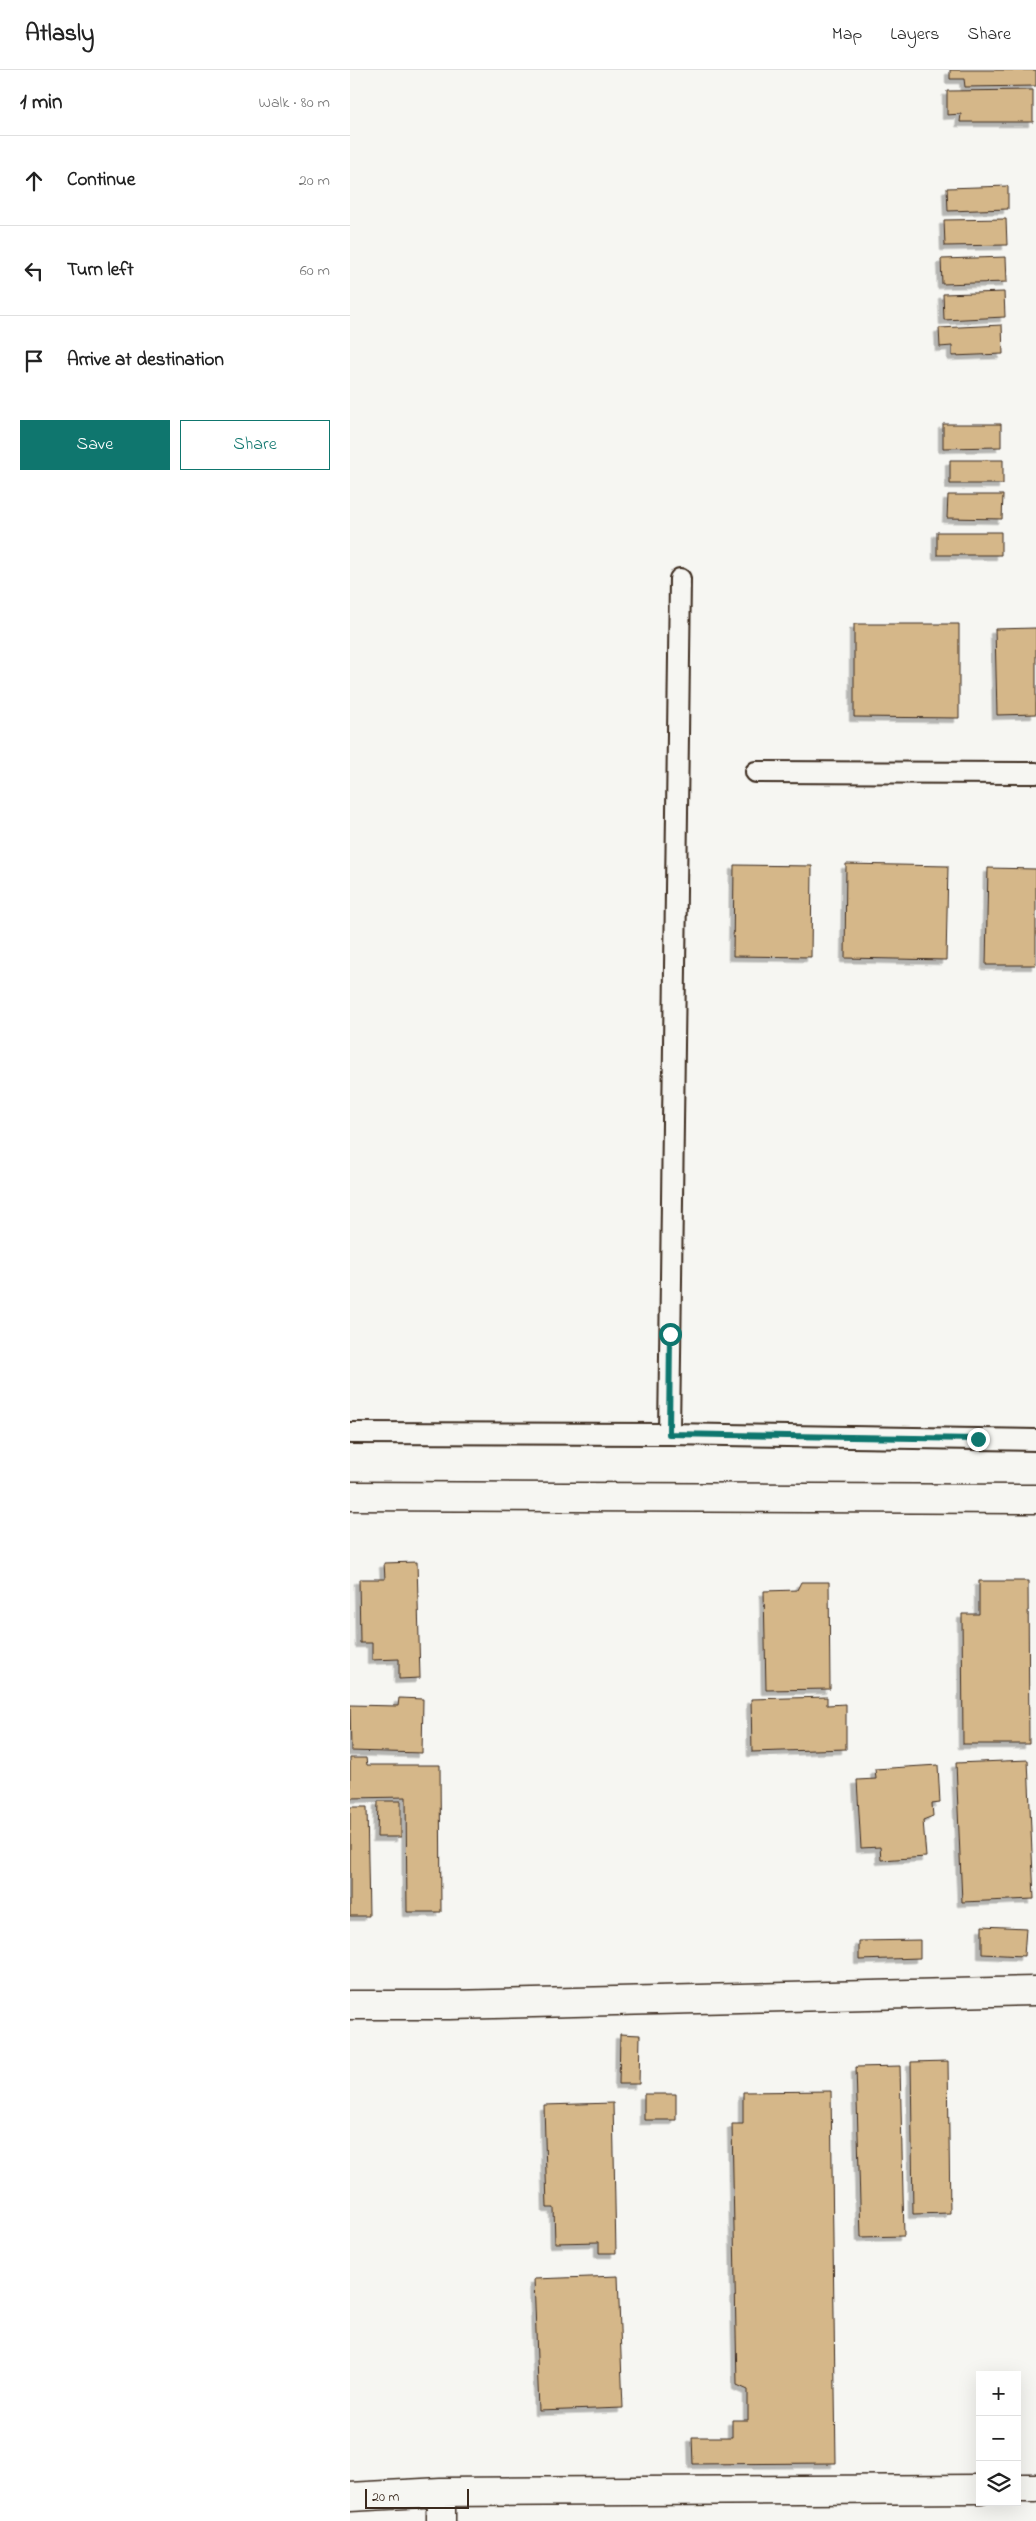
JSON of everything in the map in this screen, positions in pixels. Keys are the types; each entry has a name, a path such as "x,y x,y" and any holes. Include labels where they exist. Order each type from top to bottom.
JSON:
{"street":[{"path":"350,1496 1036,1499"},
{"path":"350,2005 459,2005 1036,1991"},
{"path":"1021,2488 1036,2488"},
{"path":"350,2497 441,2492 976,2489"},
{"path":"441,2492 441,2521"}],"lane":[{"path":"669,1434 680,580"},
{"path":"756,772 1036,772"},
{"path":"350,1433 669,1434 1036,1440"}],"building":[{"path":"950,70 1036,70 1036,86 965,87 964,79 950,79"},
{"path":"1033,90 1033,122 960,122 961,114 947,115 947,91"},
{"path":"1008,186 1008,209 948,211 947,188"},
{"path":"1006,219 1007,245 945,246 944,220"},
{"path":"1006,257 1007,282 942,284 941,259"},
{"path":"1004,292 1005,317 944,320 943,294"},
{"path":"1002,325 1003,354 952,356 952,346 940,347 939,328"},
{"path":"943,424 1001,424 1001,447 943,448"},
{"path":"950,460 1003,460 1003,484 950,484"},
{"path":"948,495 1003,495 1002,519 947,518"},
{"path":"937,532 1001,532 1001,555 937,555"},
{"path":"854,624 959,624 959,718 854,717"},
{"path":"1036,628 1036,714 997,715 995,629"},
{"path":"846,864 948,866 946,960 845,958"},
{"path":"734,865 812,866 811,957 733,956"},
{"path":"988,868 1036,869 1036,965 986,965"},
{"path":"417,1562 420,1678 399,1679 399,1659 372,1660 372,1643 360,1643 359,1579 385,1579 384,1563"},
{"path":"979,1581 1028,1581 1029,1744 963,1744 962,1614 979,1614"},
{"path":"801,1582 829,1582 830,1689 766,1690 764,1591 797,1590"},
{"path":"827,1697 827,1705 846,1704 846,1749 752,1752 751,1699"},
{"path":"399,1698 423,1699 422,1753 351,1751 350,1705 398,1706"},
{"path":"350,1758 366,1758 367,1765 440,1765 441,1912 407,1912 406,1797 350,1798"},
{"path":"1028,1760 1034,1899 962,1902 956,1763"},
{"path":"938,1765 940,1803 932,1804 933,1816 923,1820 926,1857 881,1860 880,1847 861,1848 857,1780 876,1779 875,1769"},
{"path":"378,1801 401,1801 401,1837 377,1837"},
{"path":"350,1807 367,1807 369,1916 350,1916"},
{"path":"982,1926 1026,1928 1024,1956 982,1954"},
{"path":"920,1940 920,1958 859,1960 859,1941"},
{"path":"620,2034 640,2035 639,2084 619,2084"},
{"path":"948,2061 950,2213 913,2214 911,2062"},
{"path":"900,2066 904,2236 861,2237 856,2067"},
{"path":"831,2091 836,2463 693,2464 692,2437 732,2437 732,2420 748,2420 748,2390 737,2385 732,2124 743,2124 743,2092"},
{"path":"644,2094 676,2094 676,2120 644,2120"},
{"path":"613,2103 616,2253 599,2253 599,2242 555,2243 554,2208 547,2208 544,2105"},
{"path":"618,2276 623,2408 539,2411 534,2279"}],"route":[{"path":"670,1334 669,1434 978,1439"}]}
